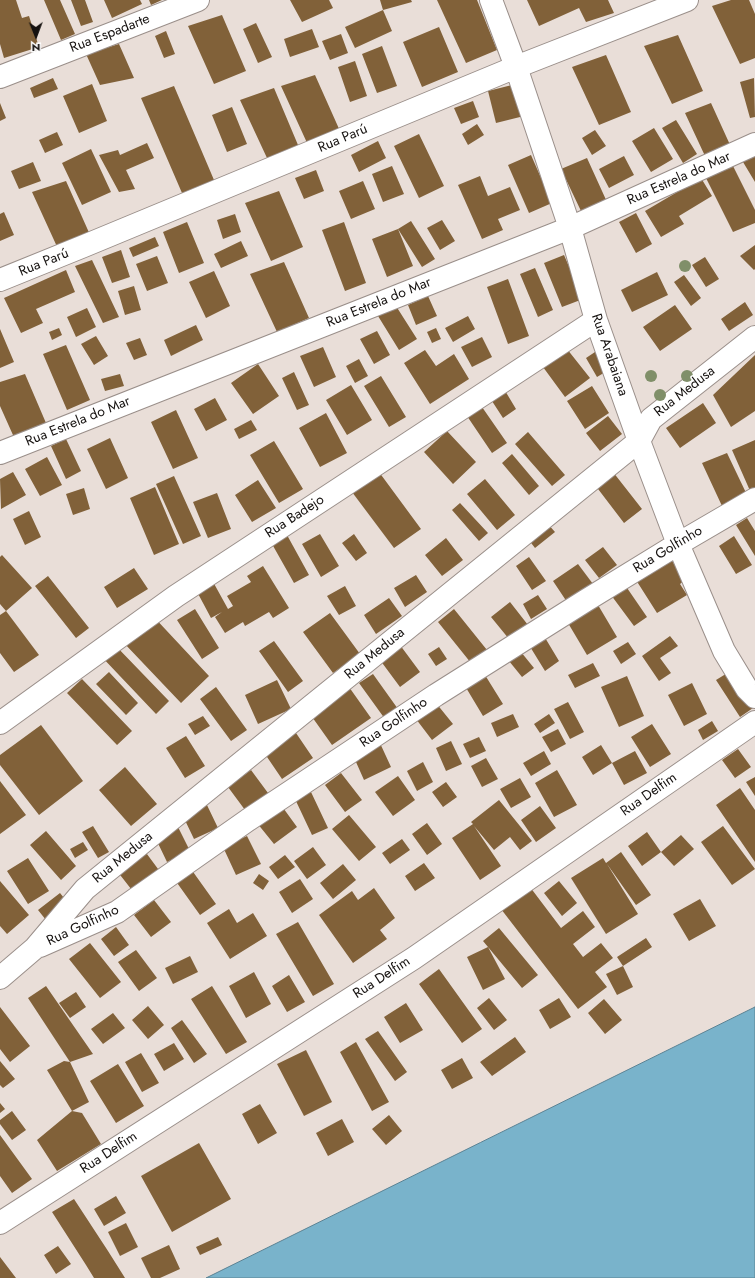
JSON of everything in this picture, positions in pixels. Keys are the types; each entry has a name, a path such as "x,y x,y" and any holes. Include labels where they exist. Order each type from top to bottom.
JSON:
{"street":[{"name":"Rua Espadarte","path":"0,77 198,0"},
{"name":"Rua Arabaiana","path":"491,0 516,67 570,228 596,320 639,441 678,544 724,651 747,688 755,697"},
{"name":"Rua Parú","path":"0,280 516,67 687,0"},
{"name":"Rua Estrela do Mar","path":"0,453 570,228 755,144"},
{"name":"Rua Badejo","path":"0,723 176,596 596,320"},
{"name":"Rua Medusa","path":"0,978 35,948 85,889 639,441 651,419 755,337"},
{"name":"Rua Golfinho","path":"35,948 117,912 248,820 436,695 678,544 755,499"},
{"name":"Rua Delfim","path":"0,1222 414,958 755,722"}],"water":[{"path":"755,1007 755,1278 206,1278"}],"building":[{"path":"0,0 16,0 22,18 29,16 39,47 4,58 0,44"},
{"path":"44,0 60,0 75,34 61,40"},
{"path":"71,0 85,0 93,22 81,26"},
{"path":"104,0 140,0 142,4 112,18"},
{"path":"149,0 162,0 151,5"},
{"path":"290,0 329,0 333,8 302,22"},
{"path":"380,0 411,0 412,2 383,10"},
{"path":"437,0 477,0 497,50 466,63"},
{"path":"527,0 608,0 614,13 586,22 579,8 539,26"},
{"path":"731,0 749,0 755,14 755,58 740,64 712,6"},
{"path":"383,10 392,31 355,48 345,27"},
{"path":"222,15 246,71 214,84 188,26"},
{"path":"256,23 272,57 258,63 243,29"},
{"path":"439,27 458,72 422,87 403,42"},
{"path":"312,29 319,47 290,57 284,39"},
{"path":"166,31 175,54 164,58 155,36"},
{"path":"341,34 348,53 330,60 322,41"},
{"path":"678,35 703,91 672,104 644,46"},
{"path":"119,44 134,78 100,85 86,54"},
{"path":"382,46 397,86 377,93 362,54"},
{"path":"606,55 631,112 599,125 572,67"},
{"path":"355,61 367,96 350,102 338,67"},
{"path":"315,75 340,131 308,145 281,86"},
{"path":"53,78 58,89 34,98 30,88"},
{"path":"754,78 755,117 750,118 740,82"},
{"path":"92,84 107,121 79,133 63,96"},
{"path":"516,84 524,116 496,123 488,91"},
{"path":"174,86 214,180 182,193 141,98"},
{"path":"274,88 298,145 267,158 240,100"},
{"path":"473,101 479,117 461,124 454,108"},
{"path":"0,103 6,118 0,121"},
{"path":"711,103 731,147 705,156 685,113"},
{"path":"232,107 247,144 227,152 212,115"},
{"path":"676,120 697,154 683,163 662,128"},
{"path":"477,124 484,135 468,145 462,134"},
{"path":"654,128 673,159 651,172 632,141"},
{"path":"595,130 606,146 592,155 582,138"},
{"path":"57,132 63,145 45,153 39,140"},
{"path":"419,134 444,186 419,198 394,146"},
{"path":"378,141 386,158 359,172 351,155"},
{"path":"147,143 154,158 126,170 135,189 119,192 99,155 118,150 120,155"},
{"path":"91,149 111,192 82,205 62,163"},
{"path":"531,155 552,203 529,213 508,165"},
{"path":"755,155 755,182 743,162"},
{"path":"624,156 634,175 609,188 599,169"},
{"path":"587,158 607,202 581,211 561,169"},
{"path":"33,162 41,181 19,189 11,171"},
{"path":"732,164 755,210 755,223 733,232 706,178"},
{"path":"392,166 404,194 383,202 372,174"},
{"path":"316,170 324,191 304,199 295,178"},
{"path":"480,176 488,196 510,187 520,210 498,219 503,230 482,239 458,185"},
{"path":"701,178 712,196 679,216 684,224 661,237 645,211"},
{"path":"66,181 91,237 59,251 32,192"},
{"path":"363,181 375,209 351,219 339,191"},
{"path":"279,191 303,247 271,261 245,203"},
{"path":"4,212 14,235 0,241 0,214"},
{"path":"636,213 652,244 636,253 619,222"},
{"path":"235,214 241,232 223,239 217,220"},
{"path":"442,220 455,241 440,250 427,228"},
{"path":"411,221 435,259 422,267 398,229"},
{"path":"187,222 204,263 179,273 163,232"},
{"path":"344,222 366,283 345,291 322,230"},
{"path":"398,229 413,266 387,277 372,239"},
{"path":"155,237 159,246 133,257 129,248"},
{"path":"241,241 248,256 221,268 214,254"},
{"path":"755,245 755,269 754,270 740,256"},
{"path":"121,250 130,277 112,283 102,257"},
{"path":"564,255 583,299 562,307 544,263"},
{"path":"157,256 168,283 147,291 136,264"},
{"path":"705,257 719,279 706,287 692,265"},
{"path":"92,260 119,317 103,323 75,266"},
{"path":"284,262 309,318 277,332 250,274"},
{"path":"535,268 553,310 538,317 520,274"},
{"path":"66,270 75,292 36,309 43,323 21,333 4,298"},
{"path":"214,271 230,306 206,318 189,282"},
{"path":"657,272 668,295 632,312 621,290"},
{"path":"684,275 701,298 691,306 674,282"},
{"path":"508,279 529,336 508,344 487,287"},
{"path":"134,286 141,310 125,315 118,291"},
{"path":"428,296 437,316 416,325 408,305"},
{"path":"745,302 753,315 729,331 721,319"},
{"path":"675,305 692,329 660,351 643,327"},
{"path":"396,306 417,339 399,350 378,316"},
{"path":"87,308 96,327 76,337 67,317"},
{"path":"468,316 475,329 453,342 445,328"},
{"path":"196,325 203,340 171,356 164,340"},
{"path":"59,328 62,335 52,340 49,332"},
{"path":"436,328 441,339 432,343 427,332"},
{"path":"0,329 14,362 0,368"},
{"path":"377,331 390,355 374,364 360,339"},
{"path":"96,336 108,356 94,365 81,344"},
{"path":"482,337 492,357 472,367 461,347"},
{"path":"140,338 147,355 134,360 126,343"},
{"path":"66,345 90,400 67,410 43,354"},
{"path":"323,347 336,377 314,387 300,356"},
{"path":"567,349 590,378 565,397 543,367"},
{"path":"425,350 436,366 454,354 469,379 430,404 404,363"},
{"path":"595,352 607,371 597,377 586,358"},
{"path":"755,355 755,411 731,427 713,395"},
{"path":"359,359 368,376 355,383 346,366"},
{"path":"258,364 279,396 253,414 231,383"},
{"path":"294,372 309,405 297,410 282,378"},
{"path":"25,374 49,430 17,444 0,406 0,382"},
{"path":"120,374 124,386 105,391 101,379"},
{"path":"381,376 406,417 389,427 364,386"},
{"path":"351,385 372,420 347,435 326,400"},
{"path":"592,386 609,413 585,429 567,401"},
{"path":"504,389 516,409 503,418 490,398"},
{"path":"215,398 227,420 206,431 194,409"},
{"path":"703,403 716,423 680,448 666,428"},
{"path":"482,407 507,443 492,453 467,416"},
{"path":"176,410 198,458 173,469 151,422"},
{"path":"326,413 347,453 320,467 299,428"},
{"path":"608,416 622,434 600,451 586,433"},
{"path":"251,420 257,430 239,439 234,429"},
{"path":"447,431 476,462 453,484 424,452"},
{"path":"528,432 565,475 552,486 515,444"},
{"path":"110,438 128,478 106,489 87,449"},
{"path":"66,439 81,471 66,479 51,446"},
{"path":"755,440 755,491 751,493 732,450"},
{"path":"274,441 303,489 279,503 250,455"},
{"path":"727,453 748,497 722,506 702,463"},
{"path":"512,454 539,486 529,495 502,463"},
{"path":"47,457 62,485 40,496 25,469"},
{"path":"13,472 26,495 1,509 0,479"},
{"path":"379,472 421,529 394,548 352,492"},
{"path":"613,472 642,509 624,523 595,485"},
{"path":"174,476 201,536 183,544 156,484"},
{"path":"485,479 515,515 497,530 467,494"},
{"path":"258,480 276,508 252,522 235,495"},
{"path":"155,487 179,544 154,555 130,498"},
{"path":"84,488 90,509 73,515 66,494"},
{"path":"217,493 231,529 208,538 193,502"},
{"path":"460,503 488,533 479,541 452,510"},
{"path":"29,511 41,537 25,545 13,519"},
{"path":"747,518 755,531 755,556 736,525"},
{"path":"547,523 555,532 535,548 528,539"},
{"path":"320,534 339,566 321,577 302,544"},
{"path":"354,534 367,553 356,561 342,543"},
{"path":"287,535 309,575 294,583 272,544"},
{"path":"734,536 752,565 736,574 719,546"},
{"path":"446,538 463,560 442,576 425,555"},
{"path":"603,547 617,565 599,578 585,560"},
{"path":"2,555 32,588 6,611 0,604 0,557"},
{"path":"529,557 546,581 532,590 516,566"},
{"path":"670,558 685,580 680,584 687,595 657,613 636,580"},
{"path":"578,564 593,584 567,602 553,581"},
{"path":"263,566 289,608 273,618 269,612 245,626 243,622 225,633 215,617 222,612 211,618 195,588 212,580 228,609 233,606 227,596 251,582 247,576"},
{"path":"134,568 148,589 117,608 104,587"},
{"path":"416,575 427,592 405,607 394,588"},
{"path":"48,576 89,628 76,638 35,586"},
{"path":"625,585 647,617 634,626 611,595"},
{"path":"345,586 356,606 339,615 327,596"},
{"path":"538,595 547,609 531,619 523,604"},
{"path":"389,598 402,616 376,634 364,615"},
{"path":"510,602 528,625 509,639 491,617"},
{"path":"598,605 617,637 587,655 568,623"},
{"path":"195,609 219,648 202,659 177,620"},
{"path":"454,609 487,650 471,663 438,622"},
{"path":"6,611 39,655 14,672 0,653 0,615"},
{"path":"330,613 360,654 333,673 303,632"},
{"path":"152,615 209,676 181,703 123,642"},
{"path":"544,636 559,661 545,671 529,645"},
{"path":"670,636 678,646 660,658 671,673 659,681 642,656"},
{"path":"274,641 303,681 288,692 259,651"},
{"path":"628,642 636,654 621,664 613,651"},
{"path":"113,643 169,701 156,714 100,655"},
{"path":"400,645 420,672 400,687 380,660"},
{"path":"439,647 447,659 436,666 428,654"},
{"path":"521,652 534,668 522,677 509,661"},
{"path":"593,663 600,676 575,688 568,675"},
{"path":"109,672 138,703 126,715 96,684"},
{"path":"729,672 753,708 740,717 716,680"},
{"path":"373,674 398,709 385,719 359,683"},
{"path":"485,675 503,704 483,716 465,686"},
{"path":"627,676 644,716 619,727 601,687"},
{"path":"82,679 132,731 117,745 67,693"},
{"path":"277,680 291,709 258,724 245,695"},
{"path":"692,683 707,714 684,726 668,695"},
{"path":"216,687 247,730 231,741 200,699"},
{"path":"349,687 371,718 332,745 310,714"},
{"path":"568,702 584,732 570,739 554,709"},
{"path":"436,703 453,724 432,740 416,719"},
{"path":"513,714 519,727 497,737 491,723"},
{"path":"549,714 555,723 540,733 534,724"},
{"path":"203,716 210,726 195,735 188,724"},
{"path":"712,721 718,731 703,740 698,730"},
{"path":"652,724 671,754 650,767 631,737"},
{"path":"41,725 83,781 39,815 0,765 0,755"},
{"path":"558,729 566,744 551,752 542,737"},
{"path":"296,733 313,758 282,779 265,754"},
{"path":"186,736 205,766 185,778 166,748"},
{"path":"479,737 486,751 470,758 463,744"},
{"path":"379,741 391,767 364,780 352,753"},
{"path":"451,741 462,764 446,771 436,748"},
{"path":"601,745 612,763 593,775 582,757"},
{"path":"738,749 751,767 735,778 722,760"},
{"path":"544,751 551,764 531,776 523,763"},
{"path":"635,751 647,773 624,785 612,763"},
{"path":"486,758 498,779 482,787 471,766"},
{"path":"423,762 433,782 417,791 407,771"},
{"path":"125,767 157,804 131,826 99,790"},
{"path":"251,770 268,793 245,810 228,787"},
{"path":"557,770 577,805 554,817 535,783"},
{"path":"341,773 362,800 345,812 325,785"},
{"path":"398,776 415,800 393,816 375,792"},
{"path":"755,777 755,796 746,782"},
{"path":"520,778 531,797 511,808 500,789"},
{"path":"0,781 26,815 0,834"},
{"path":"446,782 457,797 443,807 432,792"},
{"path":"740,788 755,810 755,862 716,805"},
{"path":"311,792 328,828 312,835 295,799"},
{"path":"499,800 532,841 520,850 510,837 494,850 474,826 501,866 480,880 452,838 473,824 471,822"},
{"path":"206,803 218,828 194,839 182,814"},
{"path":"281,805 297,827 274,844 257,823"},
{"path":"540,806 556,828 536,842 521,820"},
{"path":"349,815 376,847 359,861 332,829"},
{"path":"427,823 442,844 427,855 412,834"},
{"path":"93,826 109,852 98,858 82,832"},
{"path":"723,826 755,869 732,885 701,842"},
{"path":"178,827 190,851 167,862 155,837"},
{"path":"46,831 76,866 61,880 30,845"},
{"path":"647,832 661,852 642,866 628,846"},
{"path":"681,835 694,849 674,866 661,852"},
{"path":"247,836 261,864 236,875 223,847"},
{"path":"402,839 410,850 390,864 382,853"},
{"path":"83,842 88,850 75,858 70,849"},
{"path":"313,847 326,865 307,879 294,861"},
{"path":"144,850 161,873 135,894 117,871"},
{"path":"621,852 651,895 636,905 607,864 638,914 606,934 571,878 603,858 606,863"},
{"path":"285,855 295,867 278,879 269,867"},
{"path":"28,858 49,891 28,904 7,871"},
{"path":"424,863 435,878 415,891 405,876"},
{"path":"343,864 356,880 333,899 320,883"},
{"path":"191,869 216,904 200,915 175,880"},
{"path":"259,874 269,881 263,890 253,883"},
{"path":"300,879 313,899 292,913 279,892"},
{"path":"0,881 29,915 7,934 0,926"},
{"path":"559,881 577,903 562,916 544,893"},
{"path":"530,887 561,928 583,911 595,927 573,944 583,957 601,943 613,958 595,972 607,987 578,1009 501,909"},
{"path":"374,888 395,918 380,930 387,939 353,963 319,915 352,891 358,900"},
{"path":"60,893 68,903 46,920 38,910"},
{"path":"700,899 716,926 689,941 673,914"},
{"path":"154,900 171,922 151,937 134,915"},
{"path":"229,909 237,923 253,913 267,936 230,959 207,923"},
{"path":"298,922 334,984 313,996 276,934"},
{"path":"116,927 129,945 114,956 101,939"},
{"path":"499,928 538,975 522,988 483,941"},
{"path":"646,938 652,947 623,966 617,957"},
{"path":"90,943 121,982 100,998 69,959"},
{"path":"488,947 505,979 483,990 467,957"},
{"path":"136,950 157,978 139,991 118,962"},
{"path":"190,956 198,972 173,984 165,968"},
{"path":"623,966 633,987 617,995 606,974"},
{"path":"439,969 482,1029 462,1043 419,984"},
{"path":"254,972 271,1004 246,1018 229,986"},
{"path":"289,975 305,1002 287,1012 272,986"},
{"path":"46,986 93,1054 70,1062 28,998"},
{"path":"212,986 247,1042 226,1054 191,999"},
{"path":"76,992 86,1007 70,1018 59,1003"},
{"path":"489,998 507,1020 494,1030 477,1008"},
{"path":"559,998 571,1017 550,1029 539,1010"},
{"path":"604,999 622,1020 605,1034 588,1013"},
{"path":"406,1003 423,1030 400,1043 384,1017"},
{"path":"148,1006 164,1025 148,1039 132,1020"},
{"path":"0,1007 30,1046 10,1062 0,1049"},
{"path":"113,1013 125,1028 103,1044 91,1029"},
{"path":"182,1020 207,1054 194,1063 171,1028"},
{"path":"378,1031 407,1072 395,1081 365,1039"},
{"path":"515,1037 526,1052 492,1076 480,1062"},
{"path":"356,1042 389,1102 372,1111 340,1052"},
{"path":"174,1043 184,1059 164,1071 154,1054"},
{"path":"306,1050 332,1102 304,1116 277,1064"},
{"path":"141,1053 159,1083 142,1092 125,1062"},
{"path":"462,1058 473,1078 452,1089 441,1070"},
{"path":"0,1061 15,1079 3,1088 0,1085"},
{"path":"64,1061 70,1062 89,1102 72,1111 47,1070"},
{"path":"118,1064 144,1106 116,1123 90,1081"},
{"path":"0,1103 5,1109 0,1113"},
{"path":"260,1104 277,1133 258,1144 242,1114"},
{"path":"12,1111 26,1130 12,1140 0,1124 0,1120"},
{"path":"72,1111 82,1113 101,1144 57,1171 37,1140"},
{"path":"389,1115 402,1131 386,1145 372,1129"},
{"path":"342,1119 354,1142 328,1156 316,1133"},
{"path":"0,1135 32,1179 12,1193 0,1176"},
{"path":"199,1143 231,1199 172,1232 141,1176"},
{"path":"116,1196 126,1213 104,1226 94,1209"},
{"path":"74,1199 125,1278 94,1278 52,1212"},
{"path":"126,1223 138,1247 120,1256 108,1232"},
{"path":"218,1237 222,1245 200,1255 196,1247"},
{"path":"169,1245 180,1269 160,1278 151,1278 141,1258"},
{"path":"58,1246 71,1264 56,1274 44,1255"},
{"path":"0,1257 16,1278 0,1278"}]}
